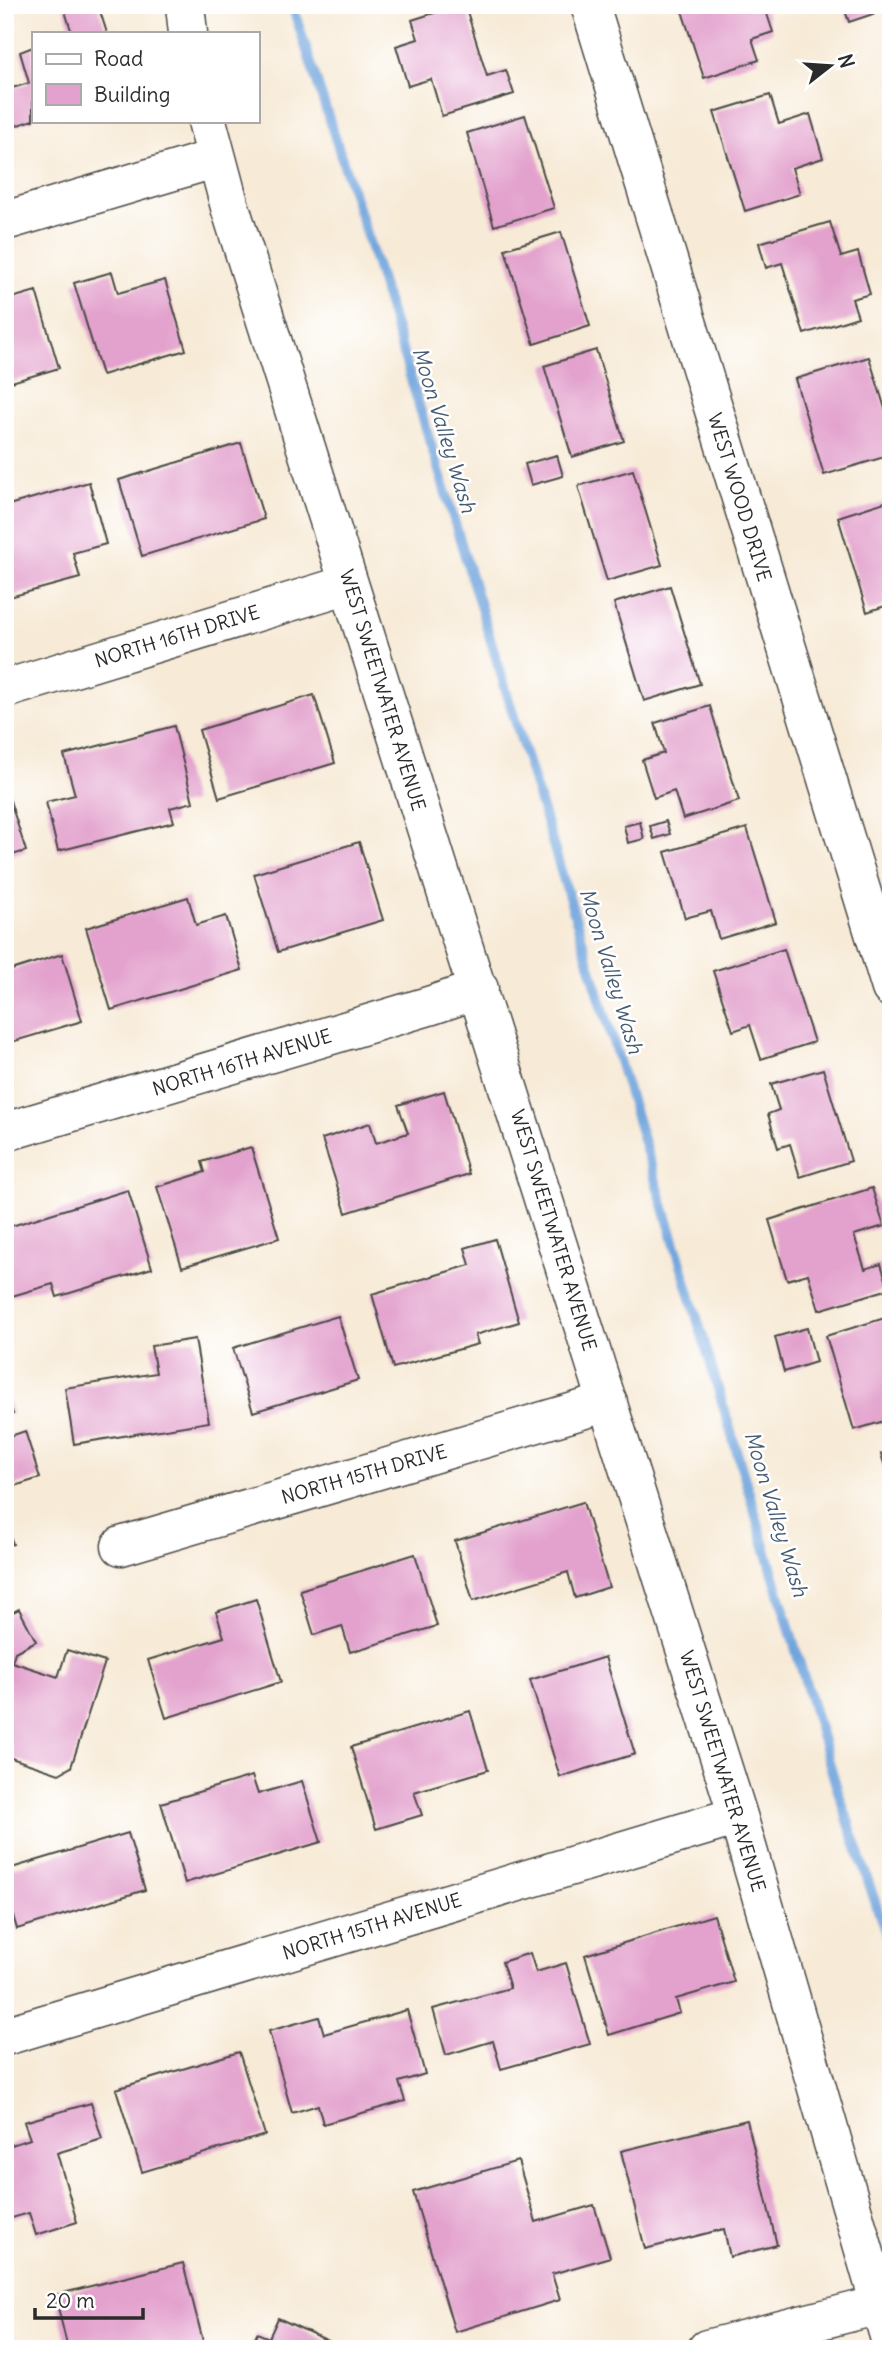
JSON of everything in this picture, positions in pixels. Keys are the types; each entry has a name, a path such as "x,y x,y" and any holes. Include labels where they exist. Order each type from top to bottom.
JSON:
{"street":[{"path":"185,5 188,32"},
{"name":"WEST WOOD DRIVE","path":"590,5 891,988"},
{"name":"WEST SWEETWATER AVENUE","path":"207,122 230,207 738,1816 891,2343"},
{"path":"5,221 217,158"},
{"name":"NORTH 16TH DRIVE","path":"5,689 349,584"},
{"name":"NORTH 16TH AVENUE","path":"5,1132 479,989"},
{"name":"NORTH 15TH DRIVE","path":"121,1546 608,1402"},
{"name":"NORTH 15TH AVENUE","path":"5,2036 738,1816"},
{"path":"707,2349 879,2305"}],"building":[{"path":"63,5 98,5 107,32 72,32"},
{"path":"465,5 487,76 506,70 514,94 442,116 431,79 408,86 396,46 418,39 412,20"},
{"path":"680,5 764,5 773,32 752,39 759,60 704,78"},
{"path":"843,5 891,5 891,8 849,22"},
{"path":"32,47 32,120 9,128 5,116 5,90 29,83 20,52"},
{"path":"770,95 779,124 810,114 823,158 792,168 800,194 745,211 714,112"},
{"path":"525,115 554,208 494,226 467,133"},
{"path":"830,222 841,257 858,252 870,294 852,299 858,317 804,334 782,263 766,268 759,243"},
{"path":"561,232 590,326 534,344 505,249"},
{"path":"112,272 118,293 165,280 186,350 102,375 74,283"},
{"path":"36,291 59,368 5,384 5,300"},
{"path":"596,350 624,441 572,457 544,366"},
{"path":"869,357 891,428 891,455 824,475 795,379"},
{"path":"241,443 264,519 142,556 119,480"},
{"path":"557,455 563,476 531,485 525,464"},
{"path":"633,470 662,565 607,581 578,486"},
{"path":"89,482 106,544 73,553 80,578 6,598 5,506"},
{"path":"891,500 891,604 867,612 838,517"},
{"path":"670,586 700,684 644,701 614,603"},
{"path":"314,695 335,763 219,798 199,730"},
{"path":"710,706 739,801 683,819 674,791 654,798 642,760 664,753 655,723"},
{"path":"174,726 193,802 170,808 174,822 58,851 46,802 75,795 64,755"},
{"path":"5,785 26,851 5,857"},
{"path":"666,821 670,834 654,839 650,826"},
{"path":"640,822 644,839 628,843 624,826"},
{"path":"747,828 776,922 719,939 711,911 685,918 665,852"},
{"path":"359,842 383,920 278,952 254,874"},
{"path":"188,897 196,925 226,916 242,970 111,1010 86,928"},
{"path":"784,949 814,1042 761,1059 750,1025 733,1031 713,971"},
{"path":"62,954 82,1021 5,1044 5,972"},
{"path":"823,1069 851,1161 800,1177 790,1144 778,1148 768,1114 779,1110 771,1084"},
{"path":"444,1091 469,1174 346,1213 322,1139 370,1123 376,1143 408,1133 398,1105"},
{"path":"251,1147 279,1238 182,1267 157,1187 205,1172 202,1162"},
{"path":"872,1188 884,1226 854,1235 865,1269 881,1264 889,1289 819,1310 808,1274 787,1280 769,1220"},
{"path":"128,1190 152,1268 57,1297 53,1284 12,1296 5,1274 5,1228"},
{"path":"495,1239 519,1322 475,1335 478,1344 393,1368 372,1294 470,1265 465,1248"},
{"path":"338,1316 358,1380 253,1412 233,1348"},
{"path":"891,1316 891,1419 854,1430 826,1336"},
{"path":"807,1328 816,1362 784,1372 775,1337"},
{"path":"195,1339 209,1422 74,1444 65,1388 156,1373 151,1346"},
{"path":"5,1391 13,1414 5,1416"},
{"path":"25,1431 40,1478 5,1489 5,1438"},
{"path":"891,1451 891,1483 890,1483 881,1454"},
{"path":"583,1502 609,1587 575,1598 568,1572 473,1601 455,1541"},
{"path":"5,1521 13,1544 5,1546"},
{"path":"415,1554 437,1626 350,1652 342,1626 314,1635 300,1590"},
{"path":"256,1599 281,1682 166,1718 148,1660 224,1637 216,1612"},
{"path":"19,1609 36,1641 15,1652 12,1662 58,1677 67,1650 105,1662 71,1767 59,1774 5,1756 5,1616"},
{"path":"605,1657 635,1754 560,1777 530,1680"},
{"path":"470,1711 488,1770 414,1792 422,1815 376,1829 351,1747"},
{"path":"252,1776 258,1794 302,1781 321,1842 185,1883 161,1803"},
{"path":"128,1833 145,1890 17,1929 5,1889 5,1870"},
{"path":"714,1915 734,1982 676,1999 680,2013 609,2035 585,1955"},
{"path":"530,1953 536,1972 566,1963 590,2044 501,2069 493,2041 446,2055 433,2009 510,1988 502,1962"},
{"path":"407,2010 425,2074 399,2082 405,2101 323,2124 318,2105 292,2113 269,2031 319,2017 324,2034"},
{"path":"239,2052 265,2135 142,2172 116,2089"},
{"path":"91,2103 102,2139 57,2153 77,2222 36,2235 29,2213 5,2220 5,2147 30,2139 24,2122"},
{"path":"747,2120 777,2245 730,2257 724,2229 645,2249 621,2151"},
{"path":"518,2161 536,2222 594,2205 610,2257 552,2274 560,2300 455,2332 413,2192"},
{"path":"183,2263 205,2349 68,2349 55,2295"},
{"path":"278,2318 346,2349 250,2349 257,2333 269,2338"}],"waterway":[{"name":"Moon Valley Wash","path":"292,5 370,245 678,1254 836,1785 891,1949"}]}
